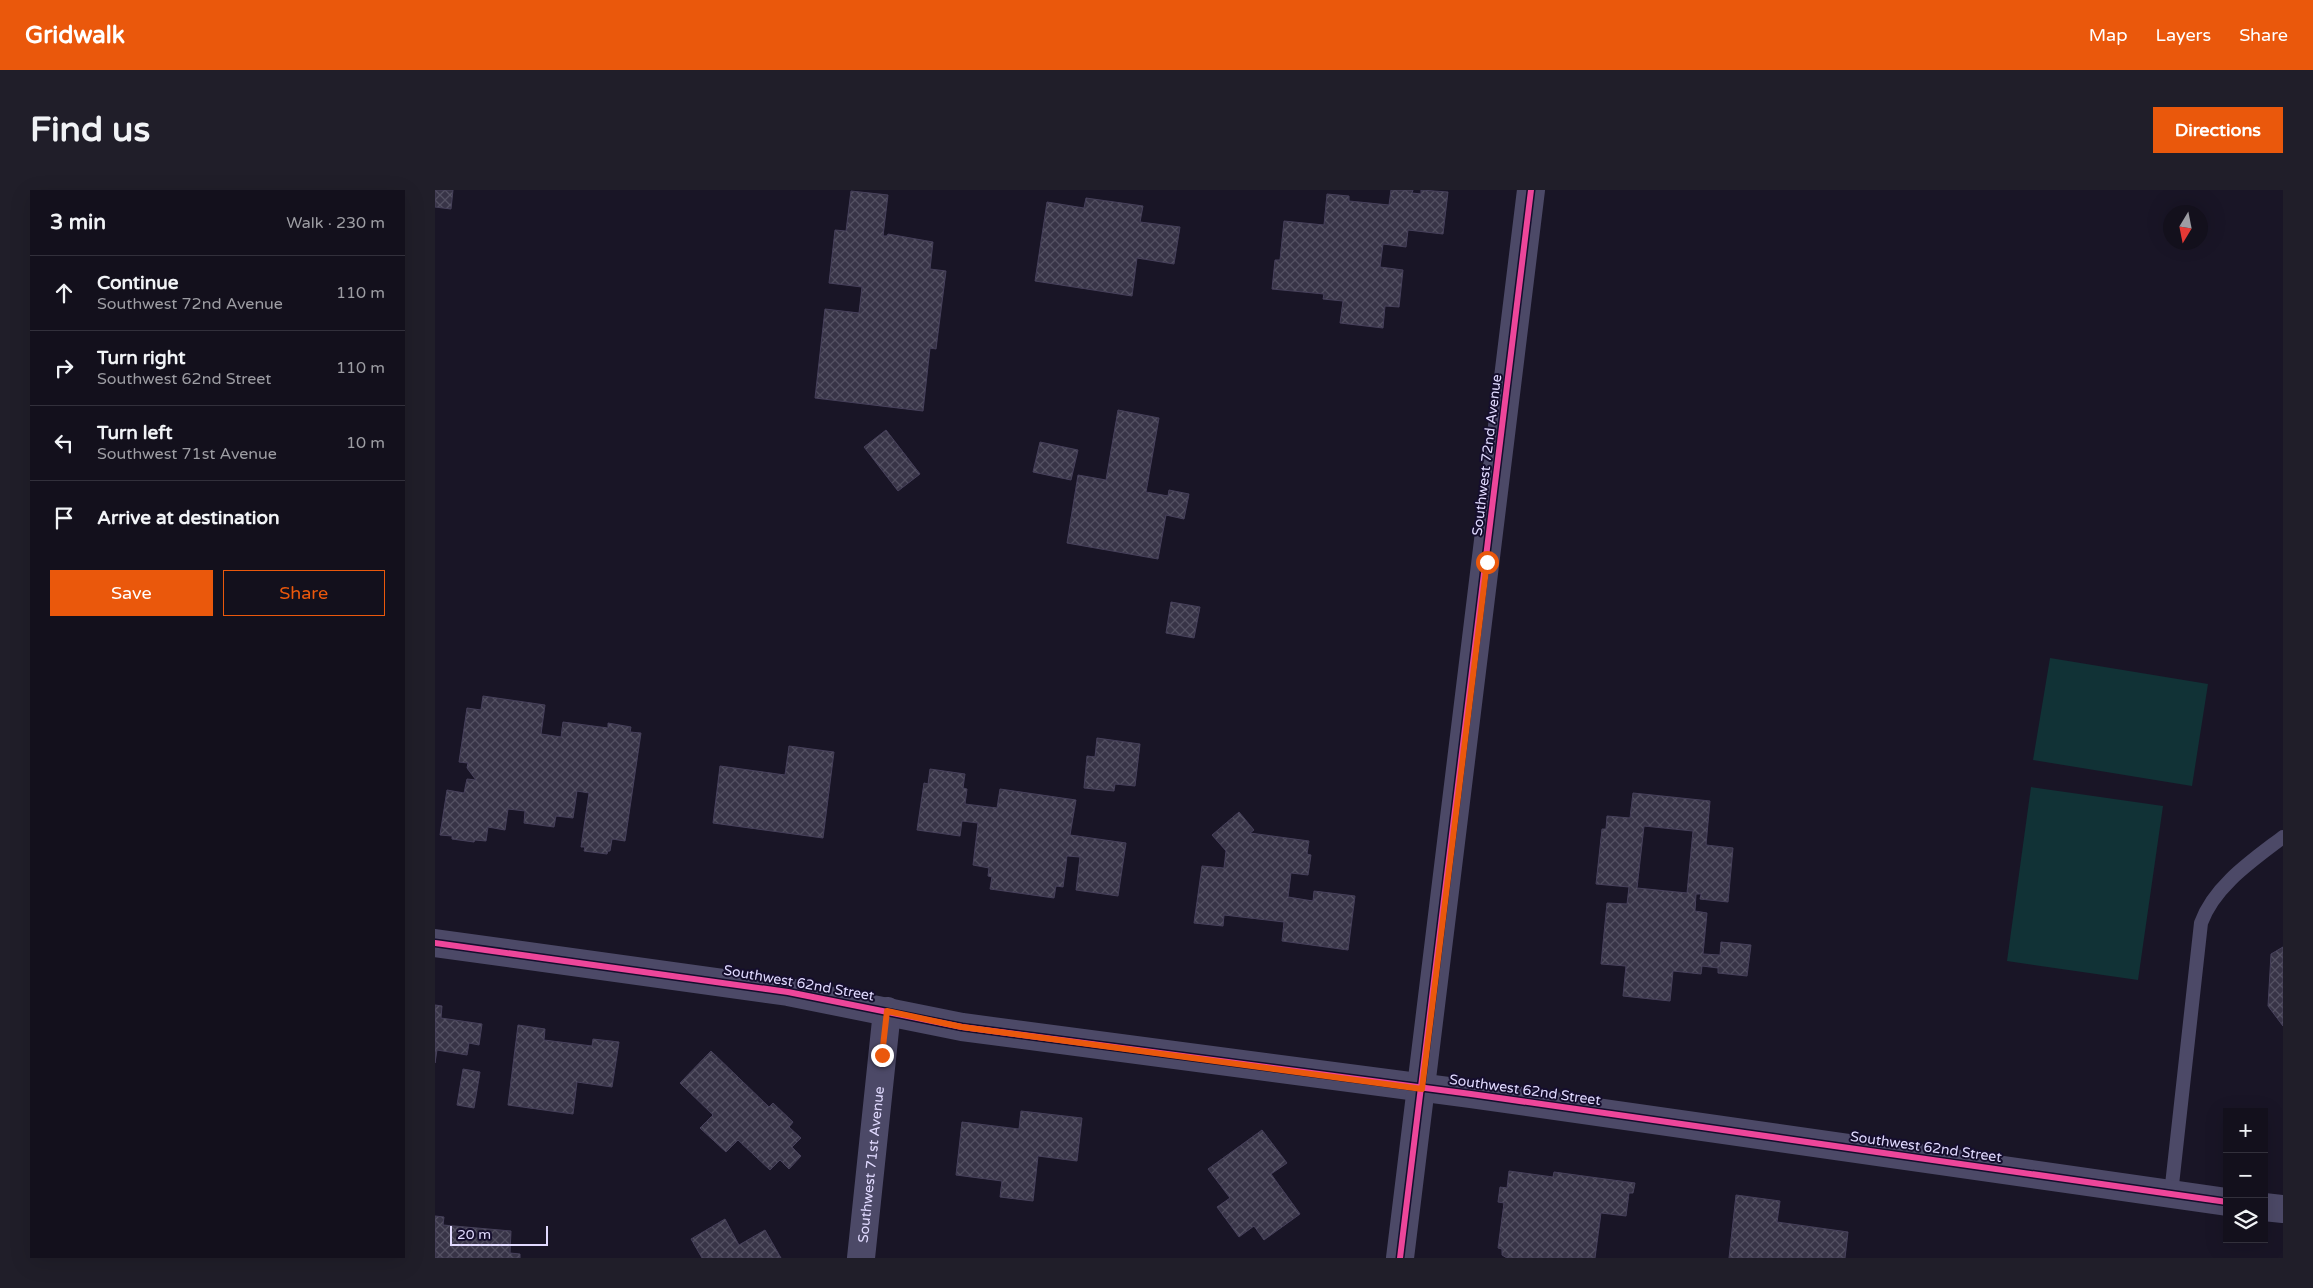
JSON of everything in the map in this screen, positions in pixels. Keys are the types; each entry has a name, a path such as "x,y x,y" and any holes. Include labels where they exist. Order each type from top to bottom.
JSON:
{"street":[{"name":"Southwest 72nd Avenue","path":"1400,1258 1531,190"},
{"name":"Southwest 62nd Street","path":"435,943 788,992 962,1027 1422,1089 2223,1201"},
{"name":"Southwest 71st Avenue","path":"861,1258 887,1011"},
{"path":"2268,1207 2283,1209"}],"lane":[{"path":"2171,1194 2201,923 2205,912 2220,891 2283,837"}],"green space":[{"path":"2050,658 2208,684 2192,786 2033,760"},
{"path":"2031,787 2163,806 2138,980 2007,961"}],"building":[{"path":"435,190 453,190 451,209 435,207"},
{"path":"1391,190 1413,190 1412,193 1421,194 1421,190 1448,192 1443,234 1408,230 1406,247 1383,244 1380,267 1403,270 1399,307 1385,306 1383,328 1340,323 1343,301 1323,299 1324,294 1272,289 1275,260 1280,260 1284,221 1324,225 1327,194 1349,196 1349,201 1389,205"},
{"path":"851,191 888,195 883,236 888,234 933,242 930,269 946,271 936,349 930,348 923,411 815,398 825,309 859,313 862,287 829,283 835,230 846,231"},
{"path":"1086,198 1143,206 1140,222 1180,227 1174,264 1137,258 1132,296 1035,281 1047,202 1084,208"},
{"path":"1118,410 1159,418 1146,492 1168,496 1169,490 1189,494 1184,519 1166,515 1158,559 1067,543 1078,475 1106,480"},
{"path":"886,430 920,474 898,491 864,447"},
{"path":"1040,442 1078,450 1071,480 1033,472"},
{"path":"1171,602 1200,607 1194,638 1166,633"},
{"path":"483,696 545,705 541,734 561,737 563,722 608,728 608,723 631,727 630,732 641,733 625,841 612,839 610,851 607,854 584,851 585,847 581,847 589,793 577,791 573,818 556,816 554,827 524,823 525,811 508,809 505,830 488,827 486,841 475,840 474,842 440,835 447,790 464,793 467,779 476,780 467,768 468,763 459,762 467,708 481,710"},
{"path":"1097,738 1140,744 1135,786 1115,784 1114,791 1084,788 1087,756 1095,757"},
{"path":"789,746 834,752 823,838 713,823 720,766 785,775"},
{"path":"930,769 965,774 963,788 967,789 965,804 997,808 1000,789 1076,800 1070,835 1126,843 1118,896 1076,890 1080,857 1067,856 1063,887 1056,886 1054,898 990,889 992,877 988,876 989,868 973,865 978,823 962,821 960,836 917,830 924,783 928,784"},
{"path":"1633,793 1710,801 1706,845 1733,848 1728,902 1700,899 1701,894 1696,894 1695,911 1707,913 1703,954 1720,955 1721,942 1751,945 1747,976 1718,973 1718,968 1702,966 1701,974 1673,971 1670,1001 1623,996 1626,966 1601,964 1607,903 1627,904 1629,887 1596,884 1602,829 1606,829 1607,816 1630,818","holes":["1644,826 1693,831 1687,893 1637,888"]},
{"path":"1239,812 1254,830 1250,833 1309,841 1307,854 1311,855 1308,875 1291,873 1288,897 1313,901 1314,891 1355,896 1348,950 1282,941 1284,922 1224,915 1223,926 1194,923 1202,866 1224,868 1226,851 1212,835"},
{"path":"2283,947 2283,1026 2268,1006 2271,954"},
{"path":"435,1005 442,1006 441,1018 482,1024 479,1045 469,1043 467,1055 437,1050 435,1063"},
{"path":"518,1025 545,1029 544,1040 592,1046 593,1039 619,1042 612,1087 577,1082 573,1114 508,1105"},
{"path":"711,1051 769,1107 773,1103 793,1122 789,1127 801,1138 792,1147 801,1156 789,1169 780,1160 770,1170 738,1140 726,1152 700,1128 713,1115 680,1083"},
{"path":"463,1069 480,1072 474,1108 457,1105"},
{"path":"1021,1111 1082,1118 1077,1161 1038,1156 1033,1201 1000,1197 1002,1181 956,1175 962,1122 1019,1129"},
{"path":"1262,1130 1287,1163 1271,1174 1300,1214 1264,1240 1254,1226 1239,1237 1217,1207 1230,1198 1208,1169"},
{"path":"1509,1171 1553,1177 1554,1172 1635,1183 1633,1193 1629,1193 1626,1216 1601,1213 1595,1258 1507,1258 1502,1255 1502,1249 1498,1248 1504,1203 1498,1202 1500,1187 1507,1188"},
{"path":"1736,1195 1780,1201 1777,1222 1848,1232 1845,1258 1729,1258"},
{"path":"435,1216 444,1217 443,1225 511,1231 510,1253 520,1254 520,1258 435,1258"},
{"path":"725,1219 739,1245 765,1230 781,1258 702,1258 691,1239"}],"cycle path":[{"path":"1400,1258 1531,190"},
{"path":"435,943 788,992 962,1027 1471,1094 2223,1201"}],"route":[{"path":"882,1055 887,1011 962,1027 1422,1089 1487,562"}]}
